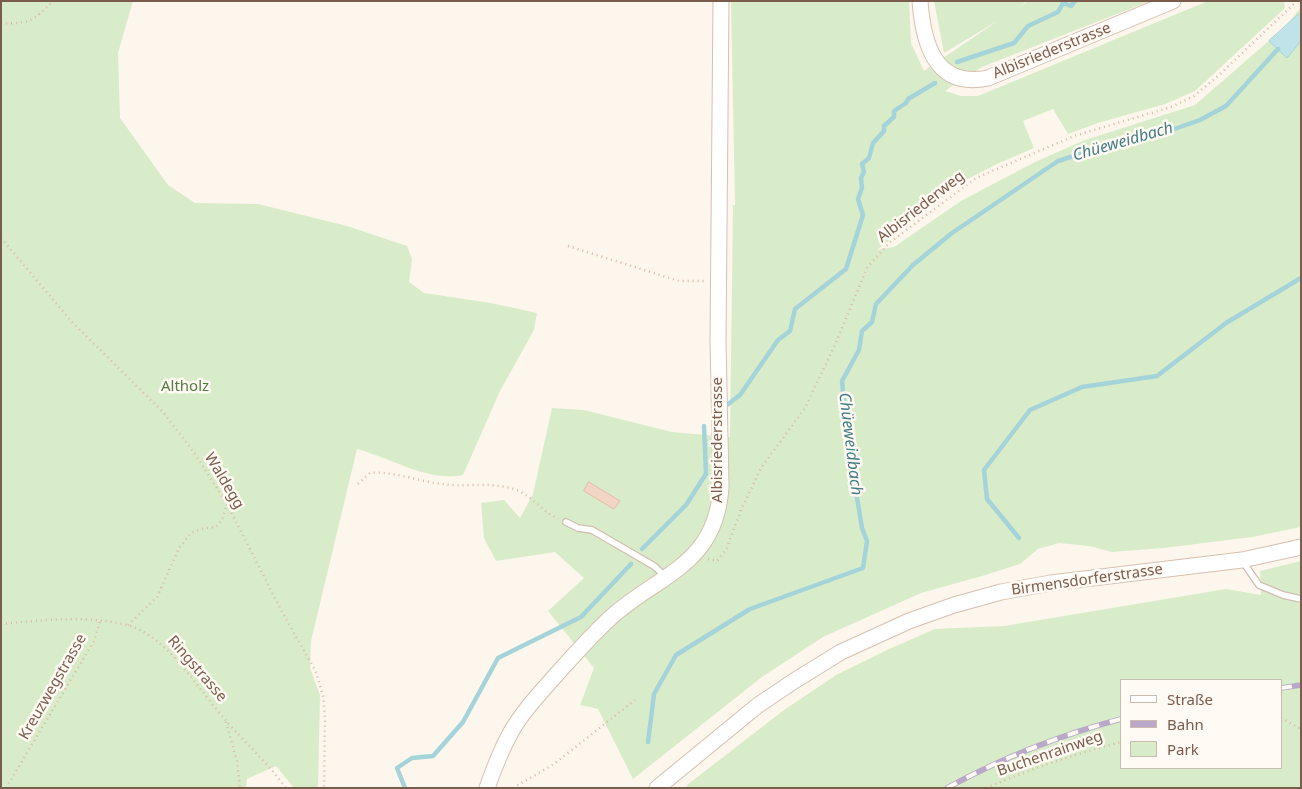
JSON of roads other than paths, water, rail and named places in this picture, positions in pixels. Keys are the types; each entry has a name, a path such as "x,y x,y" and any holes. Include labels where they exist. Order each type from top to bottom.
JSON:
{"main road":[{"name":"Albisriederstrasse","path":"487,788 497,760 512,730 537,696 612,616 631,600 667,578 695,555 710,533 718,510 720,497 718,279 721,1"},
{"name":"Albisriederstrasse","path":"920,1 926,40 934,60 950,74 970,80 988,78 1173,1"},
{"name":"Birmensdorferstrasse","path":"657,788 758,706 794,681 840,652 909,621 963,602 1001,592 1034,586 1242,560 1301,547"}],"lane":[{"path":"566,522 578,528 592,530 654,566 667,578"},
{"path":"1242,560 1259,585 1283,595 1301,599"}],"water":[{"path":"1299,14 1301,15 1301,41 1287,58 1269,41"}],"waterway":[{"path":"957,62 1014,43 1028,26 1058,12 1063,3 1071,6 1075,1"},
{"name":"Chüeweidbach","path":"648,742 654,694 676,655 750,609 863,568 867,541 862,528 847,437 842,381 859,350 862,331 872,322 876,304 913,265 952,233 1058,161 1134,137 1163,133 1200,120 1226,106 1278,49"},
{"path":"727,405 740,395 778,340 790,331 795,309 846,269 863,215 858,199 862,188 861,178 864,172 862,164 869,158 873,143 884,131 884,126 894,117 894,111 906,103 908,99 935,83"},
{"path":"1019,538 987,499 984,470 1030,410 1082,387 1157,376 1226,323 1301,278"},
{"path":"642,549 686,505 706,474 704,426"},
{"path":"405,788 397,768 412,758 433,756 463,722 498,658 581,617 631,564"}],"railway":[{"path":"1282,688 1301,685"},
{"path":"947,788 1032,748 1076,732 1120,719"}],"park label":[{"name":"Altholz","path":"185,387"}]}
